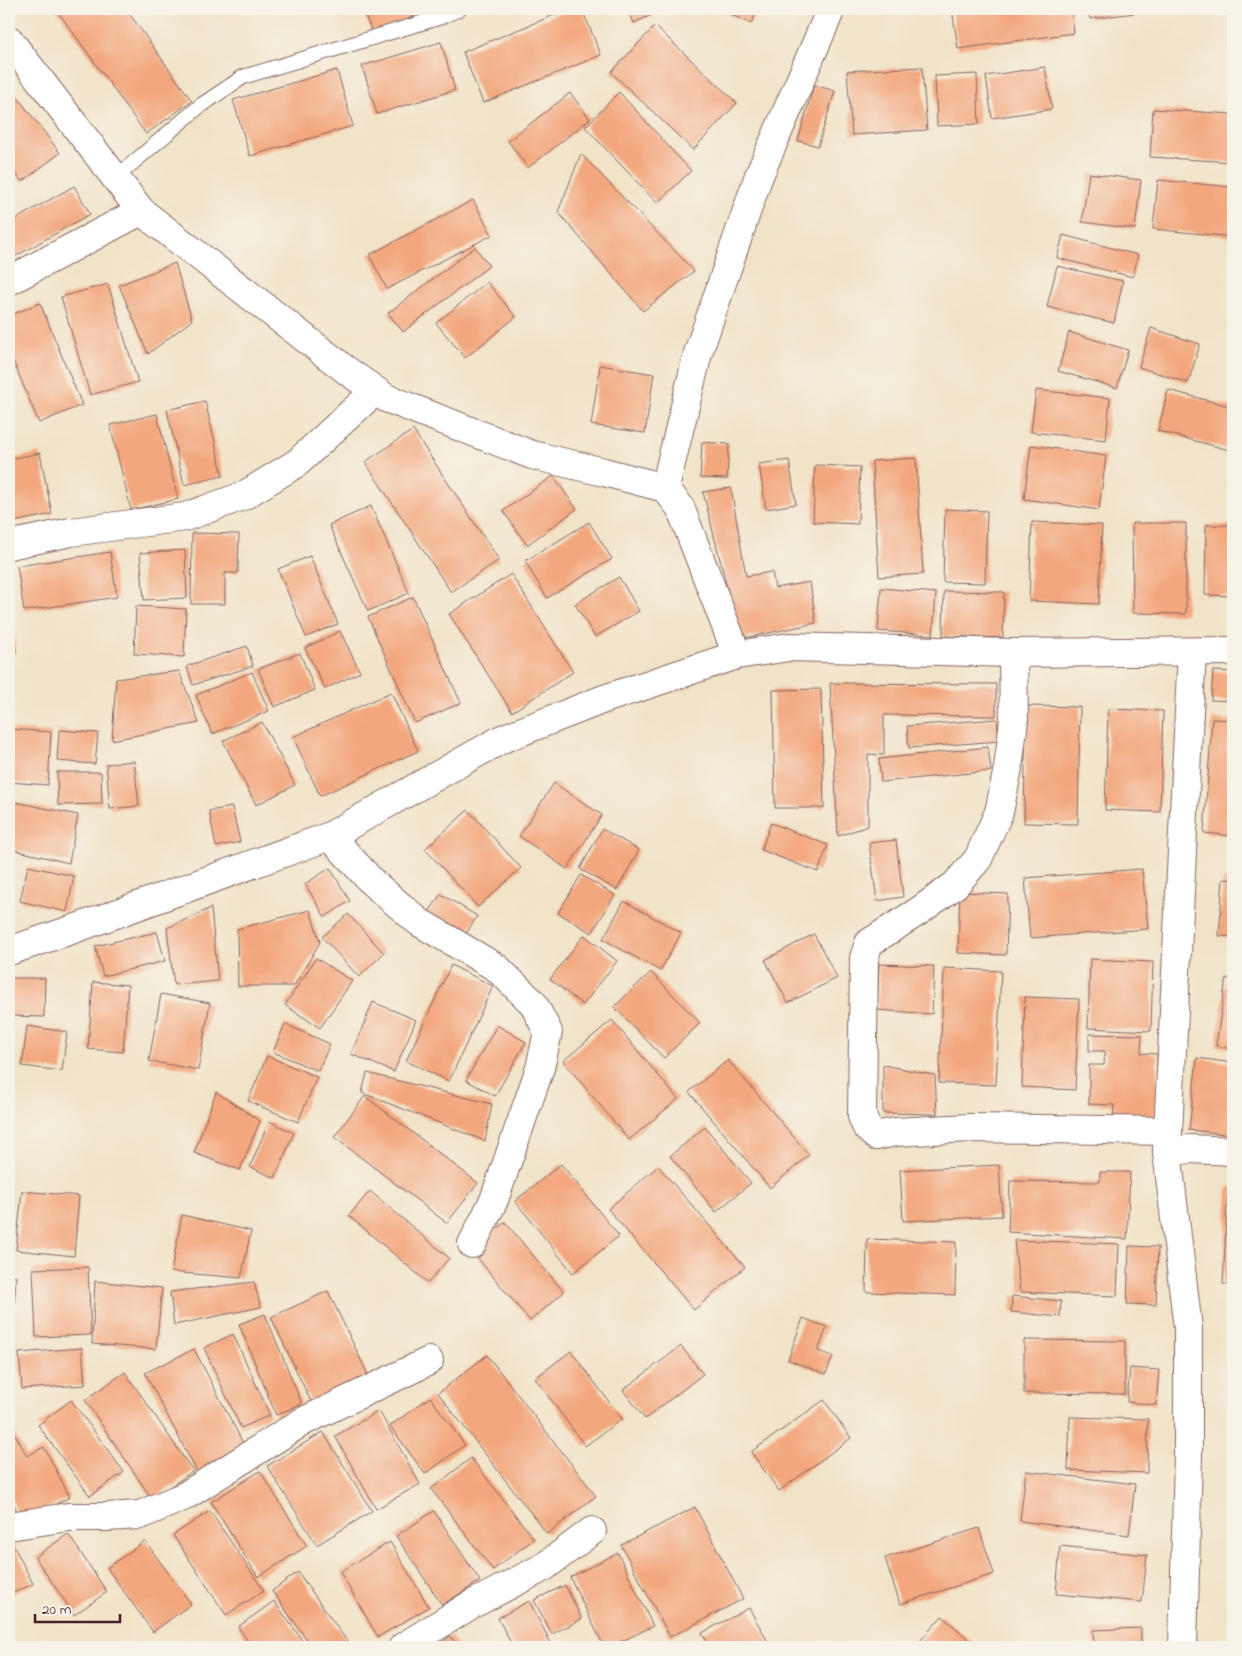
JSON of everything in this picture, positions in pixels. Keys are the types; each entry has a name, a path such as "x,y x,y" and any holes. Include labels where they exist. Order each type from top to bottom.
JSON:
{"street":[{"path":"665,488 698,353 755,187 831,9"},
{"path":"9,40 141,211 375,391 386,398 532,455 665,488 680,507 737,655"},
{"path":"9,281 141,211"},
{"path":"9,545 72,532 185,517 242,496 297,463 375,391"},
{"path":"9,951 84,926 330,836 502,739 604,699 737,655 789,647 1013,653 1233,651"},
{"path":"1183,1647 1188,1456 1188,1328 1167,1141 1192,652"},
{"path":"1013,653 1014,720 1008,768 999,812 978,859 955,885 869,943 864,958 862,1116 867,1128 876,1136 895,1132 970,1128 1167,1141 1190,1149 1233,1151"},
{"path":"330,836 373,883 419,922 497,968 533,1003 548,1032 540,1068 494,1200 472,1244"},
{"path":"9,1526 68,1517 140,1515 186,1496 302,1422 429,1361"},
{"path":"402,1647 469,1606 544,1567 592,1531"}],"lane":[{"path":"115,178 200,106 243,77 441,17 459,9"}],"building":[{"path":"56,9 126,9 192,101 146,134"},
{"path":"362,9 410,9 413,17 373,34"},
{"path":"569,9 582,9 601,55 483,103 463,52"},
{"path":"628,9 665,9 634,23"},
{"path":"719,9 758,9 751,24"},
{"path":"952,9 1071,9 1074,33 958,49"},
{"path":"1088,9 1142,9 1142,12 1090,19"},
{"path":"655,26 737,103 693,150 611,72"},
{"path":"441,42 455,90 377,114 362,66"},
{"path":"922,67 927,130 852,135 847,71"},
{"path":"1045,67 1052,109 992,118 986,76"},
{"path":"337,70 353,126 250,156 233,100"},
{"path":"977,74 979,124 937,126 935,76"},
{"path":"814,85 835,91 818,146 798,141"},
{"path":"9,86 60,153 22,182 9,165"},
{"path":"619,92 691,171 657,203 585,127"},
{"path":"570,93 590,119 528,168 508,141"},
{"path":"1153,109 1233,114 1233,162 1150,157"},
{"path":"581,154 694,271 643,311 558,212"},
{"path":"1089,173 1141,180 1135,229 1082,222"},
{"path":"1158,180 1233,187 1233,237 1153,229"},
{"path":"74,186 90,214 9,260 9,223"},
{"path":"473,200 492,235 387,289 369,255"},
{"path":"1063,235 1138,255 1133,277 1057,258"},
{"path":"475,247 489,266 403,332 388,313"},
{"path":"175,263 192,320 148,354 119,285"},
{"path":"1057,266 1123,281 1114,323 1047,307"},
{"path":"487,282 516,317 465,358 436,323"},
{"path":"108,284 138,382 90,395 61,297"},
{"path":"40,303 82,405 39,423 9,351 9,316"},
{"path":"1151,328 1200,344 1188,383 1139,367"},
{"path":"1069,332 1128,350 1117,388 1058,371"},
{"path":"600,365 654,374 645,433 591,425"},
{"path":"1036,390 1110,398 1106,440 1031,432"},
{"path":"1168,390 1233,407 1233,451 1158,431"},
{"path":"205,401 223,476 184,485 167,410"},
{"path":"157,414 178,499 131,510 110,425"},
{"path":"413,430 499,560 451,592 365,462"},
{"path":"702,442 729,444 727,479 700,478"},
{"path":"1031,445 1106,456 1099,510 1024,499"},
{"path":"40,453 52,514 9,523 9,459"},
{"path":"916,458 923,574 879,577 872,461"},
{"path":"789,460 796,504 766,509 759,464"},
{"path":"815,465 860,467 858,524 813,522"},
{"path":"553,476 577,509 527,545 503,511"},
{"path":"731,488 746,576 772,572 775,588 810,582 816,623 740,639 703,492"},
{"path":"371,506 409,593 368,611 329,525"},
{"path":"945,509 987,511 985,583 943,582"},
{"path":"589,522 612,559 547,598 525,561"},
{"path":"1032,522 1102,525 1099,604 1029,601"},
{"path":"1132,523 1186,523 1186,614 1133,613"},
{"path":"1206,525 1233,525 1233,596 1205,595"},
{"path":"192,533 239,534 238,573 225,573 225,604 191,604"},
{"path":"185,550 187,598 144,600 140,553"},
{"path":"110,552 117,597 24,611 17,566"},
{"path":"310,556 338,624 306,637 278,569"},
{"path":"511,574 573,672 512,712 449,614"},
{"path":"619,577 639,611 595,637 575,604"},
{"path":"881,588 936,593 933,635 878,631"},
{"path":"944,591 1004,592 1003,638 943,636"},
{"path":"413,597 461,703 415,723 368,617"},
{"path":"9,600 16,653 9,654"},
{"path":"136,606 186,609 184,657 134,654"},
{"path":"340,631 360,672 325,689 305,648"},
{"path":"247,646 253,666 193,685 187,666"},
{"path":"300,653 315,690 274,707 258,669"},
{"path":"179,671 199,723 112,740 116,679"},
{"path":"1213,671 1233,672 1233,701 1211,700"},
{"path":"252,672 269,711 212,734 196,695"},
{"path":"830,683 996,684 996,716 884,715 884,755 868,754 868,826 838,836"},
{"path":"821,689 824,808 775,808 773,690"},
{"path":"391,692 418,751 320,796 293,737"},
{"path":"1026,706 1080,707 1078,824 1024,823"},
{"path":"1108,709 1163,711 1160,812 1105,810"},
{"path":"997,719 999,741 909,748 907,726"},
{"path":"1212,719 1233,720 1233,836 1204,833"},
{"path":"262,722 295,785 256,805 223,741"},
{"path":"9,729 51,732 48,785 9,782"},
{"path":"59,730 98,733 95,764 57,761"},
{"path":"988,747 991,771 881,782 879,759"},
{"path":"134,761 139,806 110,809 106,764"},
{"path":"57,772 101,772 102,804 58,805"},
{"path":"554,783 602,815 567,869 519,836"},
{"path":"10,801 78,815 69,863 10,849"},
{"path":"232,807 240,842 216,847 209,811"},
{"path":"468,810 521,868 478,907 425,849"},
{"path":"771,823 828,845 818,872 761,850"},
{"path":"602,829 639,850 617,890 580,869"},
{"path":"896,840 903,897 877,901 869,843"},
{"path":"28,866 74,876 67,912 20,901"},
{"path":"330,868 350,901 325,917 305,884"},
{"path":"1142,869 1148,929 1030,938 1025,878"},
{"path":"581,875 615,895 592,933 558,913"},
{"path":"1223,879 1233,880 1233,937 1219,936"},
{"path":"960,892 1008,894 1006,955 958,953"},
{"path":"441,894 477,916 463,939 427,915"},
{"path":"624,901 681,933 660,971 603,939"},
{"path":"211,908 218,981 174,985 167,928"},
{"path":"310,910 320,942 294,986 238,986 237,929"},
{"path":"348,914 384,953 359,977 322,937"},
{"path":"157,932 165,961 103,976 95,946"},
{"path":"814,934 837,978 788,1003 765,960"},
{"path":"584,935 617,961 583,1005 550,979"},
{"path":"316,958 352,981 320,1028 285,1005"},
{"path":"1090,959 1153,962 1151,1031 1088,1028"},
{"path":"879,964 934,966 932,1014 877,1010"},
{"path":"451,965 493,986 449,1081 406,1061"},
{"path":"944,968 1001,971 996,1085 939,1083"},
{"path":"651,972 700,1023 664,1058 614,1007"},
{"path":"9,978 45,978 44,1017 9,1016"},
{"path":"1226,978 1233,980 1233,1049 1216,1046"},
{"path":"93,982 128,985 123,1052 88,1049"},
{"path":"161,994 210,1003 198,1070 149,1061"},
{"path":"1025,997 1079,999 1075,1090 1022,1087"},
{"path":"373,1002 416,1020 394,1072 351,1054"},
{"path":"612,1020 678,1099 629,1140 563,1061"},
{"path":"285,1024 330,1044 318,1071 273,1052"},
{"path":"497,1025 526,1042 495,1096 466,1080"},
{"path":"27,1026 67,1032 62,1071 22,1066"},
{"path":"1089,1034 1142,1035 1141,1053 1157,1054 1157,1119 1113,1119 1114,1105 1089,1104 1089,1065 1104,1065 1105,1051 1089,1051"},
{"path":"267,1056 317,1077 298,1122 248,1101"},
{"path":"1197,1058 1233,1063 1233,1135 1189,1130"},
{"path":"728,1060 809,1155 770,1188 689,1092"},
{"path":"883,1065 935,1075 937,1114 883,1113"},
{"path":"367,1073 492,1104 485,1141 362,1093"},
{"path":"216,1092 260,1121 240,1170 194,1153"},
{"path":"365,1096 478,1183 447,1223 334,1137"},
{"path":"269,1121 294,1133 275,1178 250,1167"},
{"path":"705,1127 751,1183 716,1212 670,1156"},
{"path":"561,1164 619,1236 573,1273 515,1201"},
{"path":"999,1165 1002,1216 903,1221 900,1170"},
{"path":"658,1166 745,1267 694,1310 608,1209"},
{"path":"1100,1172 1130,1172 1127,1239 1008,1232 1010,1181 1100,1182"},
{"path":"1228,1187 1233,1187 1233,1285 1223,1284"},
{"path":"22,1191 79,1196 74,1256 16,1250"},
{"path":"370,1191 449,1258 428,1283 349,1216"},
{"path":"182,1215 251,1231 241,1278 171,1272"},
{"path":"505,1222 564,1292 530,1321 471,1250"},
{"path":"867,1239 956,1242 955,1295 866,1292"},
{"path":"1014,1240 1119,1244 1117,1296 1020,1292"},
{"path":"1129,1246 1158,1247 1156,1305 1127,1304"},
{"path":"88,1267 91,1335 36,1337 33,1269"},
{"path":"9,1275 16,1276 12,1348 9,1347"},
{"path":"95,1281 162,1288 156,1349 92,1344"},
{"path":"254,1282 261,1307 174,1325 170,1292"},
{"path":"328,1291 371,1381 314,1408 271,1317"},
{"path":"1012,1296 1061,1301 1060,1317 1011,1312"},
{"path":"265,1314 302,1404 276,1415 239,1324"},
{"path":"803,1318 827,1327 818,1351 833,1356 826,1374 788,1360"},
{"path":"233,1334 270,1415 241,1428 204,1348"},
{"path":"1024,1340 1125,1341 1125,1394 1024,1393"},
{"path":"681,1346 703,1374 645,1419 623,1390"},
{"path":"82,1348 85,1385 22,1389 19,1353"},
{"path":"194,1349 245,1447 197,1472 145,1373"},
{"path":"571,1351 622,1419 585,1446 535,1378"},
{"path":"487,1355 596,1496 547,1534 438,1393"},
{"path":"1130,1368 1159,1370 1156,1405 1127,1402"},
{"path":"125,1372 193,1471 152,1499 85,1400"},
{"path":"430,1397 465,1445 425,1474 390,1426"},
{"path":"71,1400 124,1472 90,1496 38,1425"},
{"path":"824,1400 851,1438 779,1491 751,1452"},
{"path":"379,1411 420,1484 376,1509 335,1436"},
{"path":"1070,1417 1148,1419 1147,1473 1068,1470"},
{"path":"323,1432 372,1511 317,1545 267,1466"},
{"path":"15,1434 27,1456 44,1447 70,1497 22,1521 9,1495 9,1438"},
{"path":"471,1458 534,1539 493,1570 431,1489"},
{"path":"260,1471 307,1546 258,1577 211,1502"},
{"path":"1026,1471 1135,1484 1129,1535 1020,1521"},
{"path":"695,1507 743,1599 670,1637 621,1545"},
{"path":"210,1511 264,1591 226,1615 173,1535"},
{"path":"434,1511 480,1581 442,1605 396,1536"},
{"path":"979,1528 994,1574 900,1604 885,1558"},
{"path":"68,1534 107,1592 74,1615 35,1557"},
{"path":"145,1541 191,1604 153,1632 107,1568"},
{"path":"12,1542 33,1584 9,1595 9,1543"},
{"path":"390,1542 429,1607 378,1637 340,1572"},
{"path":"1060,1546 1147,1555 1142,1602 1056,1594"},
{"path":"618,1553 653,1626 610,1647 604,1647 570,1577"},
{"path":"298,1572 351,1647 312,1647 272,1591"},
{"path":"565,1585 582,1619 552,1634 534,1600"},
{"path":"274,1601 307,1647 252,1647 238,1627"},
{"path":"529,1601 553,1647 513,1647 498,1618"},
{"path":"749,1608 771,1647 710,1647 702,1633"},
{"path":"942,1616 978,1647 915,1647"},
{"path":"1141,1628 1141,1647 1094,1647 1093,1630"},
{"path":"450,1636 460,1647 436,1647"}]}
